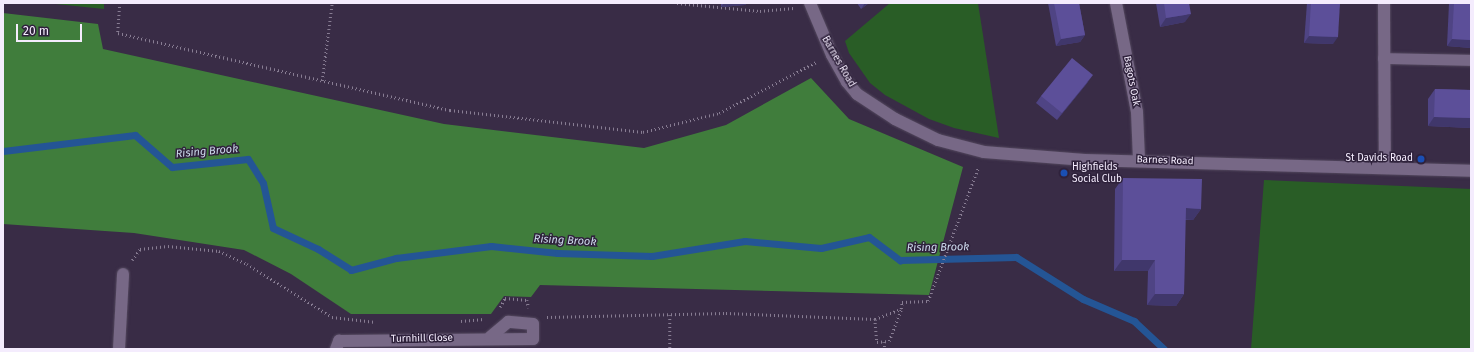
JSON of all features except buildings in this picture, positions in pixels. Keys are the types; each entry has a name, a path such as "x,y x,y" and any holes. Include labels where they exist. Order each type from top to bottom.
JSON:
{"street":[{"name":"Bagots Oak","path":"1116,3 1137,112 1139,159"},
{"path":"1384,3 1383,58 1385,168"},
{"name":"Barnes Road","path":"810,5 832,55 857,94 895,119 938,140 984,152 1085,160 1139,159 1471,171"},
{"path":"119,349 123,274"},
{"name":"Turnhill Close","path":"336,349 339,341 490,338"}],"lane":[{"path":"1383,58 1471,60"}],"path":[{"path":"120,3 118,33 450,110 643,132 718,113 832,55"},
{"path":"322,81 332,3"},
{"path":"677,3 760,11 810,5"},
{"path":"875,319 877,342 889,341 901,309 902,302 928,301 984,152"},
{"path":"123,274 140,249 168,246 219,251 247,264 332,317 380,322"},
{"path":"498,311 505,298 526,300 530,312"},
{"path":"540,317 726,313 875,319 901,309"},
{"path":"670,315 670,349"},
{"path":"456,321 486,318"},
{"path":"884,342 885,349"}],"green space":[{"path":"46,3 104,3 104,9"},
{"path":"890,3 978,3 999,138 954,128 929,119 885,95 870,83 849,53 845,41"},
{"path":"3,13 98,24 103,49 444,124 644,148 726,125 811,78 849,119 963,167 929,295 540,285 531,297 504,296 491,314 351,314 291,274 244,250 134,233 3,224"},
{"path":"1264,180 1471,189 1471,349 1251,349"}],"waterway":[{"name":"Rising Brook","path":"3,151 135,135 172,167 248,159 263,183 273,228 318,249 351,270 396,258 491,246 558,253 652,256 745,241 821,248 869,237 900,260 1016,257 1083,299 1134,321 1164,349"}],"place":[{"name":"St Davids Road","path":"1421,159"},
{"name":"Highfields Social Club","path":"1064,173"}]}
